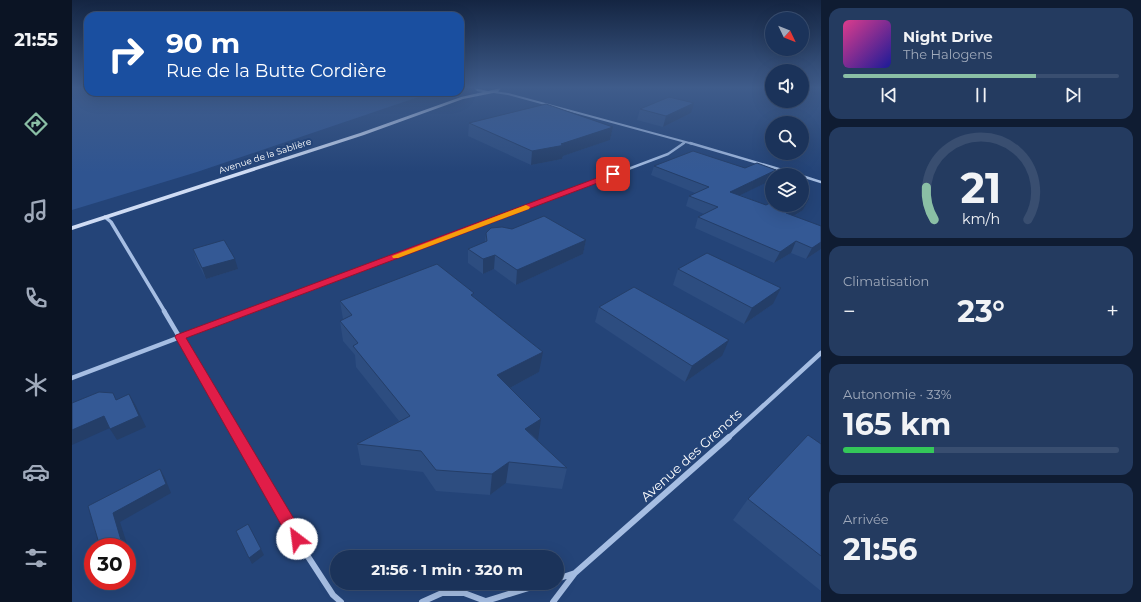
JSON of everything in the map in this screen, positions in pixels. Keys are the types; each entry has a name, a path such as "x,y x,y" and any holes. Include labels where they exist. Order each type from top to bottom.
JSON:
{"main road":[{"name":"Avenue de la Sablière","path":"72,228 362,134 412,116"}],"street":[{"path":"589,116 775,168"},
{"path":"72,378 668,154 685,142"},
{"path":"809,178 821,182"},
{"path":"105,217 111,222 180,337 305,552 333,595 341,602"},
{"name":"Avenue des Grenots","path":"553,602 575,573 685,477 821,353"},
{"name":"Avenue des Grenots","path":"564,577 575,573"},
{"path":"422,602 442,594 464,593 487,601 522,590"}],"shaded area":[{"path":"72,116 362,116 197,172 72,210"}],"building":[{"path":"497,116 581,116 613,127 561,144 565,145 532,151 469,123"},
{"path":"693,151 745,168 757,163 771,168 765,168 765,175 730,192 765,205 765,212 788,212 786,213 821,226 821,242 812,248 796,241 780,252 698,217 718,207 689,196 709,187 654,166"},
{"path":"544,216 586,240 517,270 495,255 483,259 468,249 487,241 486,233 491,228 502,227 512,229"},
{"path":"224,240 235,259 202,268 193,249"},
{"path":"707,253 781,288 752,308 678,269"},
{"path":"437,264 474,293 471,295 543,352 497,375 541,419 525,429 567,468 509,462 492,474 436,470 421,451 357,444 410,416 353,346 358,343 340,321 352,315 340,301"},
{"path":"634,287 729,340 692,366 599,307"},
{"path":"99,392 113,393 116,400 129,394 139,416 110,429 104,416 72,430 72,403"},
{"path":"808,435 821,444 821,556 748,499"},
{"path":"160,469 166,484 113,513 120,538 97,538 88,506"},
{"path":"248,524 261,549 249,558 236,531"}],"slow traffic":[{"path":"396,256 526,207"}],"route":[{"path":"297,539 180,337 613,174"}]}
